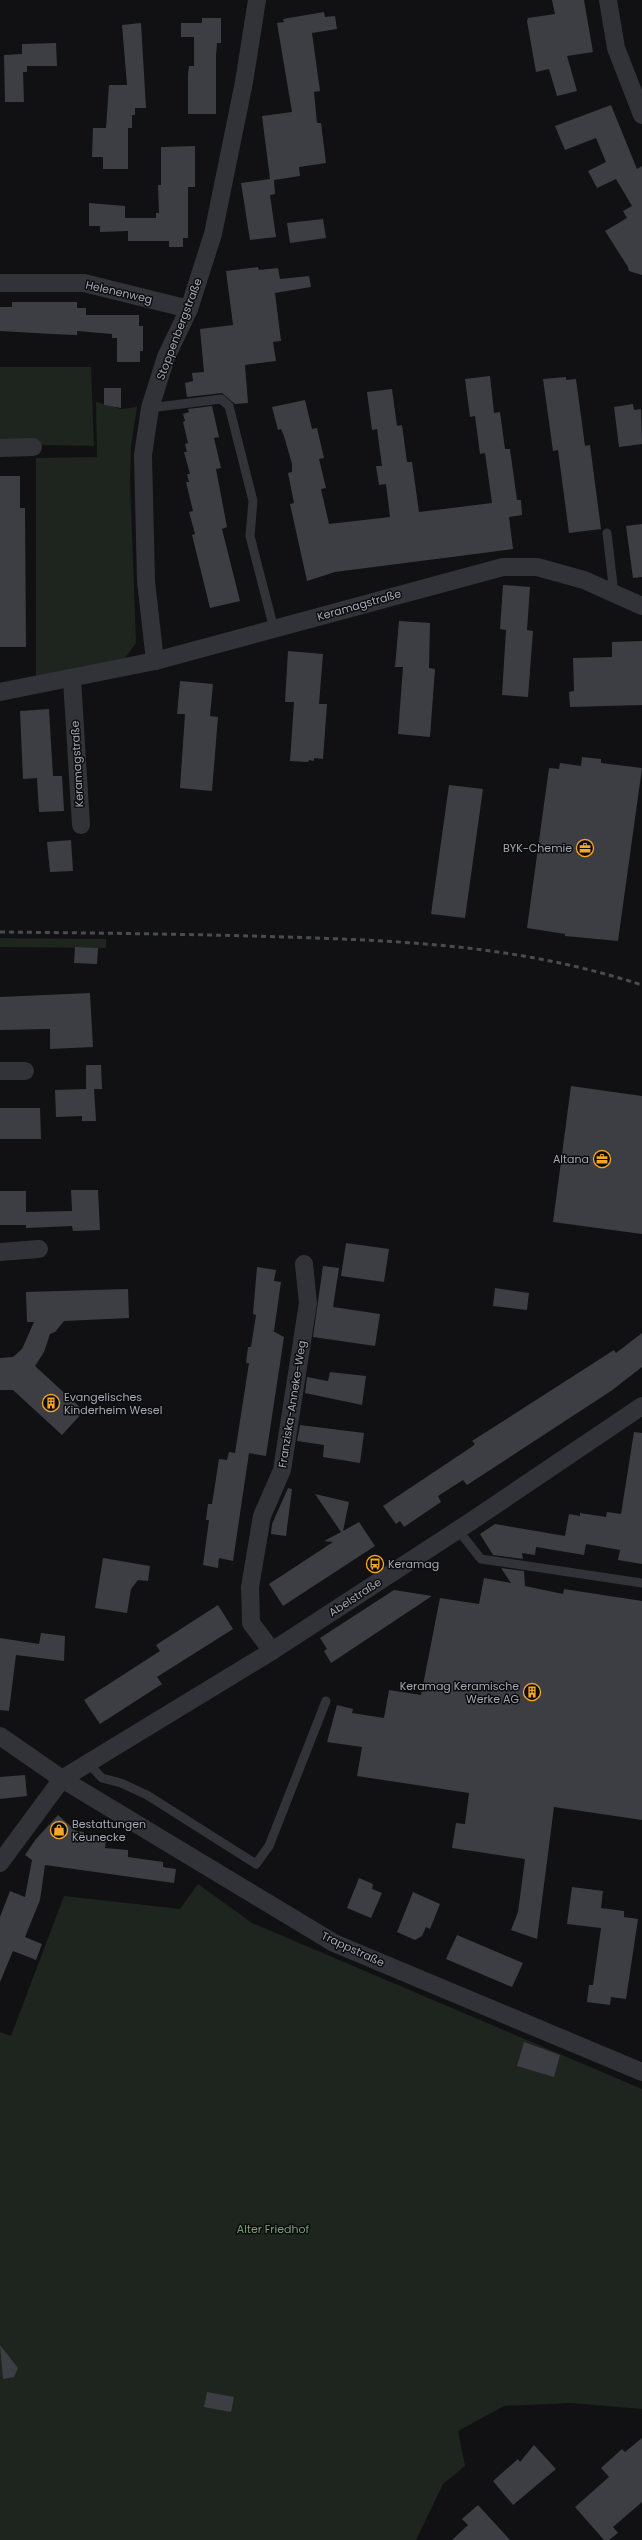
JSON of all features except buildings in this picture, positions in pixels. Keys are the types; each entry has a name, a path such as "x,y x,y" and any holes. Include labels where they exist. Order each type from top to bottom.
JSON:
{"street":[{"name":"Stoppenbergstraße","path":"155,661 146,581 143,455 150,408 166,357 189,309 213,234 244,82 257,0"},
{"path":"608,0 616,48 642,114"},
{"name":"Helenenweg","path":"0,283 84,283 189,309"},
{"path":"0,448 33,446"},
{"name":"Keramagstraße","path":"0,692 72,679 155,661 503,567 537,567 584,580 642,606"},
{"name":"Keramagstraße","path":"72,679 81,825"},
{"path":"0,1071 24,1071"},
{"path":"0,1252 39,1249"},
{"name":"Franziska-Anneke-Weg","path":"272,1651 251,1624 250,1587 262,1516 282,1470 308,1303 304,1264"},
{"name":"Abelstraße","path":"62,1779 272,1651 458,1530 642,1406"},
{"name":"Trappstraße","path":"0,1736 62,1779 334,1944 642,2072"},
{"path":"0,1863 62,1779"}],"lane":[{"path":"150,408 220,399 229,406 253,502 250,536 274,629"},
{"path":"607,533 614,594"},
{"path":"458,1530 481,1559 642,1583"},
{"path":"88,1763 102,1778 121,1783 147,1795 256,1864 269,1846 326,1701"}],"green space":[{"path":"0,367 91,367 94,446 0,444"},
{"path":"96,402 121,409 137,407 131,446 130,481 136,643 125,658 36,676 36,458 97,457"},
{"path":"0,938 106,939 106,948 0,947"},
{"name":"Alter Friedhof","path":"198,1884 252,1923 642,2089 642,2409 571,2403 504,2406 458,2431 465,2466 443,2484 416,2540 0,2540 0,2032 11,2036 64,1896 180,1909"}],"railway":[{"path":"0,932 250,936 422,944 510,954 553,962 597,972 642,985"}],"place":[{"name":"BYK-Chemie","path":"585,848"},
{"name":"Altana","path":"602,1159"},
{"name":"Evangelisches Kinderheim Wesel","path":"51,1403"},
{"name":"Keramag","path":"375,1564"},
{"name":"Keramag Keramische Werke AG","path":"532,1692"},
{"name":"Bestattungen Keunecke","path":"59,1830"}]}
